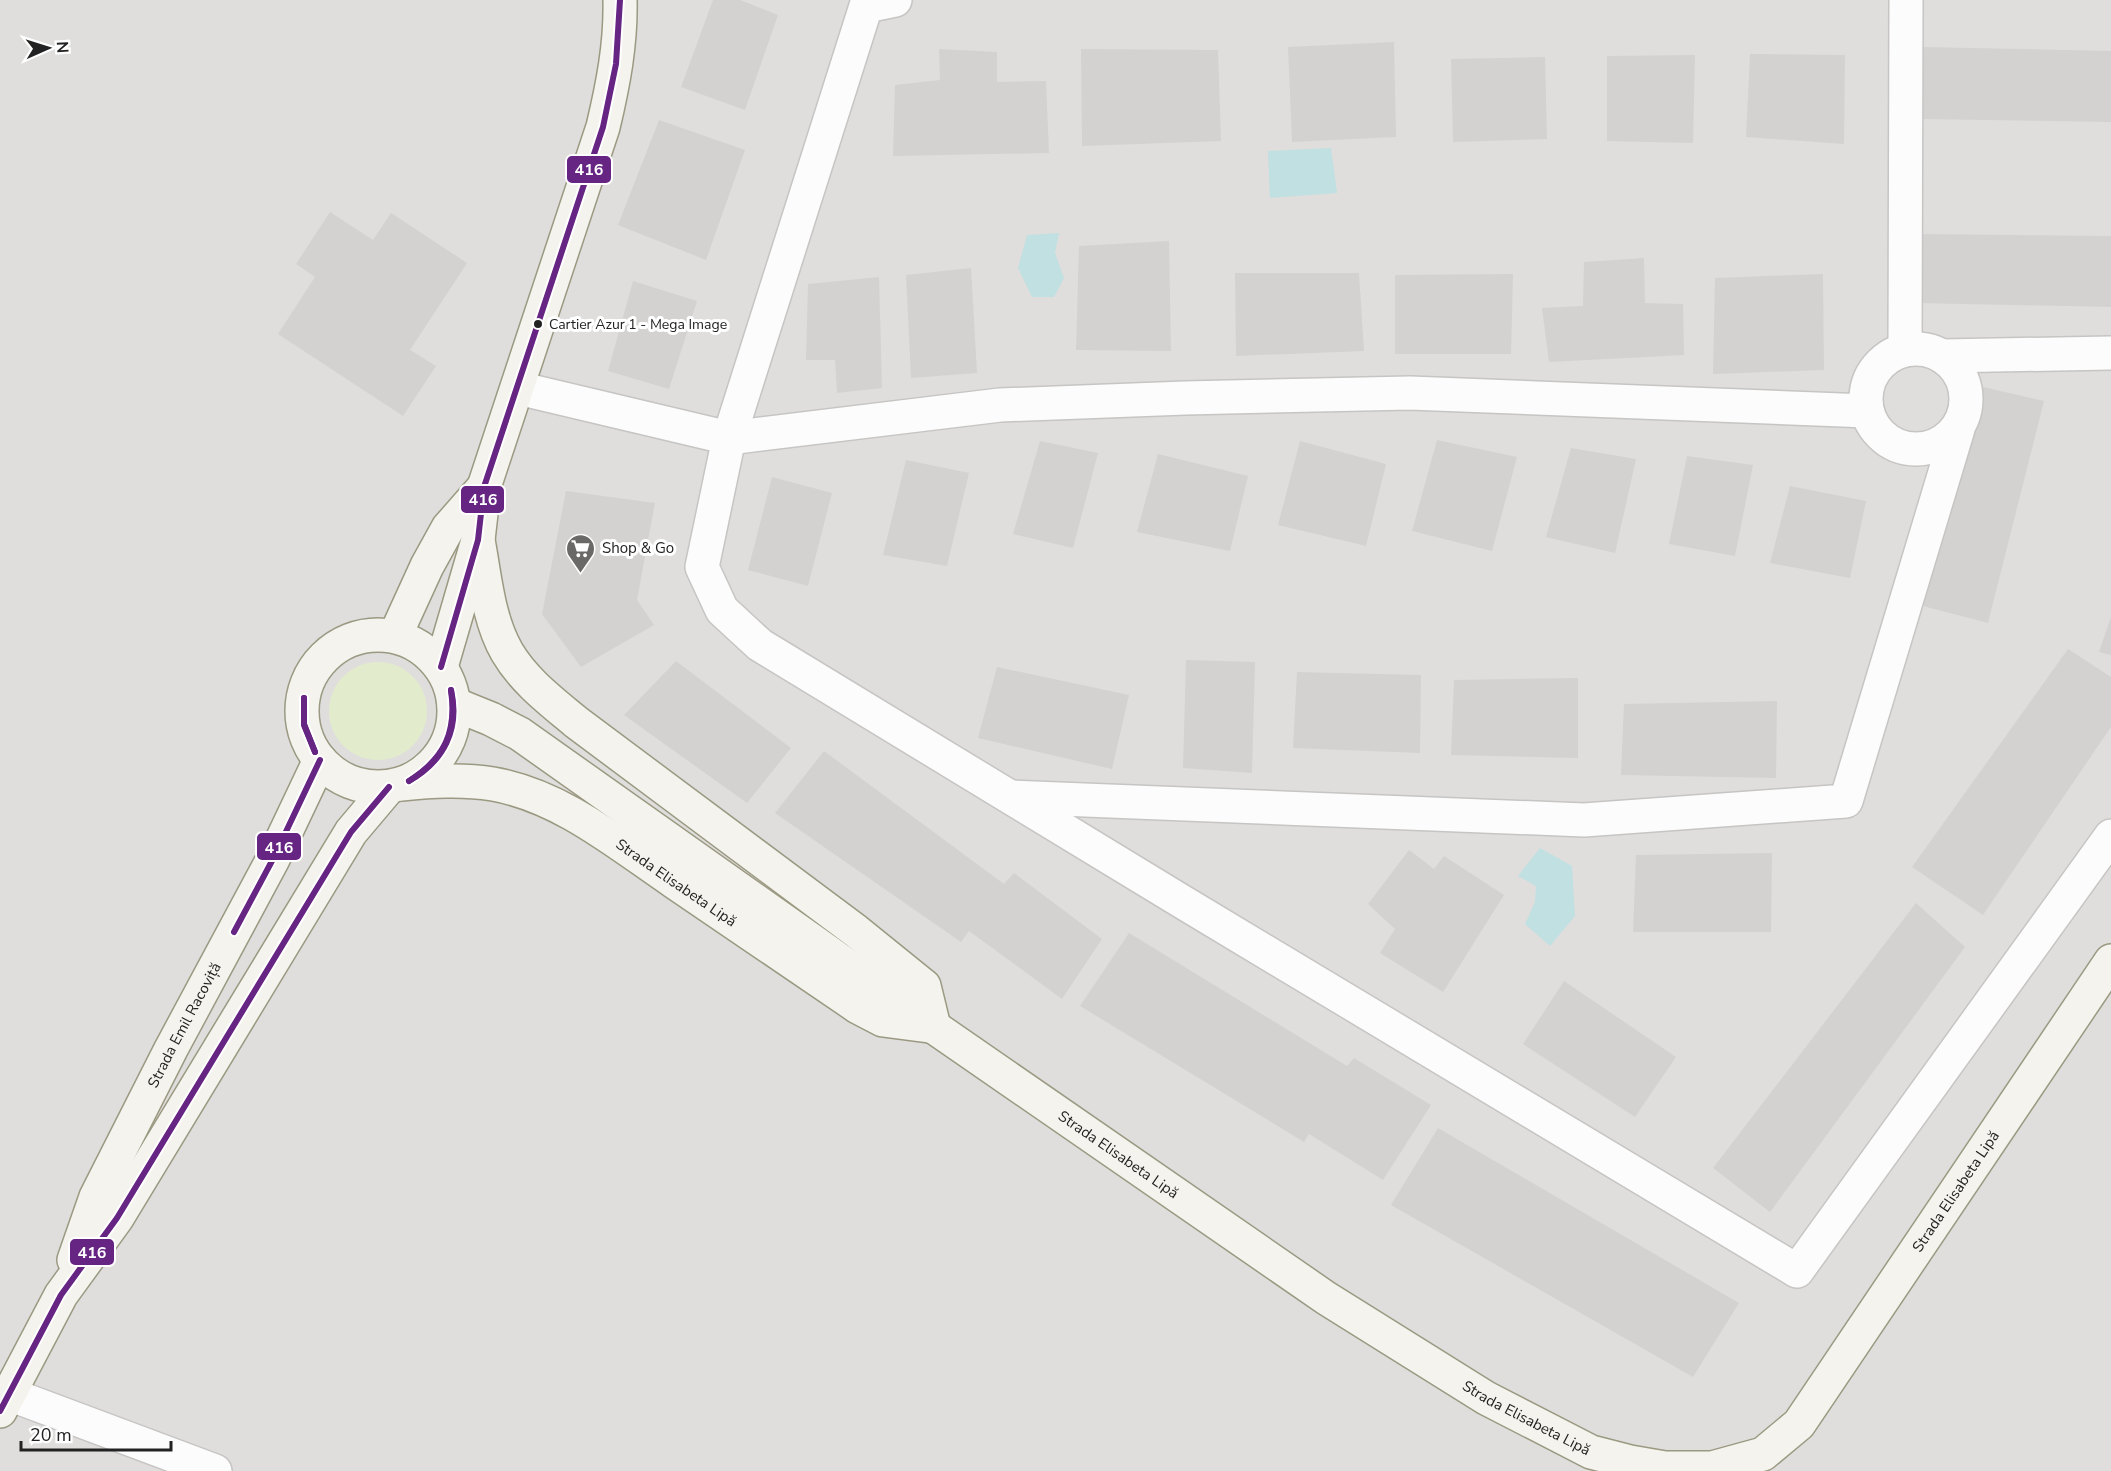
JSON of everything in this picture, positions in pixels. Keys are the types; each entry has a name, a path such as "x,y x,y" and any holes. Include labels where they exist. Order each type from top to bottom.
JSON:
{"street":[{"path":"441,668 478,540 484,487 603,127 614,84 621,30 620,0"},
{"path":"895,0 866,6 729,438 702,567 722,610 760,645 1797,1271 2111,836"},
{"path":"1905,350 1906,0"},
{"path":"1010,797 1584,820 1846,801 1964,413 1967,397 1964,381 1954,367 1942,356 1930,351 1905,350 1890,356 1878,366 1869,380 1866,395 1867,411 1873,426 1885,439 1899,447 1915,450 1931,448 1946,440 1958,429"},
{"path":"1942,356 2111,353"},
{"path":"518,388 729,438 1000,405 1220,397 1410,393 1867,411"},
{"path":"395,636 427,566 448,528 484,487"},
{"path":"478,540 493,618 507,652 534,687 576,722 856,931 924,986 934,1027"},
{"name":"Strada Emil Racoviță","path":"372,635 395,636 413,643 429,654 441,668 450,685 454,704 452,730 442,753 424,772 395,785 363,786 339,777 320,760 307,740 302,717 304,693 313,671 329,653 349,641 372,635"},
{"name":"Strada Elisabeta Lipă","path":"454,704 492,719 520,734 934,1027 1326,1298 1486,1398 1598,1461 1630,1462 1665,1468 1712,1468 1764,1454 1799,1424 2111,961"},
{"name":"Strada Emil Racoviță","path":"61,1296 96,1197 171,1049 273,859 320,760"},
{"name":"Strada Elisabeta Lipă","path":"395,785 436,780 493,784 525,793 557,807 615,840 858,1007 883,1020 934,1027"},
{"name":"Strada Emil Racoviță","path":"4,1402 61,1296 117,1218 346,840 395,785"},
{"path":"4,1402 215,1471"}],"shaded area":[{"path":"0,0 2111,0 2111,1471 0,1471"}],"green space":[{"path":"378,662 397,666 412,677 423,692 427,711 423,730 412,745 397,756 378,760 359,756 344,745 333,730 329,711 333,692 344,677 359,666"}],"water":[{"path":"1331,148 1337,193 1270,198 1268,151"},
{"path":"1059,233 1055,253 1064,278 1054,297 1032,297 1018,268 1027,235"},
{"path":"1540,848 1572,866 1575,916 1550,946 1525,924 1535,902 1536,886 1518,876"}],"building":[{"path":"713,0 740,0 778,15 745,110 681,87"},
{"path":"1394,42 1396,137 1292,142 1288,47"},
{"path":"1922,47 2111,51 2111,122 1921,119"},
{"path":"939,49 997,52 997,82 1046,81 1049,153 893,156 895,85 940,80"},
{"path":"1081,49 1218,50 1221,141 1082,146"},
{"path":"1750,54 1845,55 1844,144 1746,137"},
{"path":"1695,55 1693,143 1607,141 1607,56"},
{"path":"1545,57 1547,139 1453,142 1451,59"},
{"path":"659,120 745,150 706,260 618,225"},
{"path":"330,212 373,240 391,213 467,263 410,350 436,366 403,416 278,334 315,277 296,264"},
{"path":"1917,234 2111,236 2111,307 1918,303"},
{"path":"1169,241 1171,351 1076,350 1079,246"},
{"path":"1644,258 1645,303 1683,304 1684,355 1549,362 1542,308 1583,306 1584,262"},
{"path":"971,268 977,373 911,378 906,275"},
{"path":"1235,273 1359,273 1364,351 1236,356"},
{"path":"1513,274 1511,354 1395,354 1395,275"},
{"path":"1823,274 1824,370 1713,374 1715,278"},
{"path":"879,277 882,388 837,393 835,360 806,360 808,284"},
{"path":"633,281 697,301 669,389 608,371"},
{"path":"1979,386 2044,401 1988,623 1919,605"},
{"path":"1437,440 1517,457 1492,551 1412,531"},
{"path":"1040,441 1098,453 1073,548 1013,534"},
{"path":"1300,441 1386,464 1366,546 1278,525"},
{"path":"1571,448 1636,459 1615,553 1546,537"},
{"path":"1158,454 1248,476 1230,551 1137,532"},
{"path":"1687,456 1753,465 1735,556 1669,544"},
{"path":"906,460 969,473 947,566 883,555"},
{"path":"772,477 832,493 808,586 748,570"},
{"path":"1790,486 1866,501 1850,578 1770,563"},
{"path":"566,491 655,503 637,600 654,625 581,667 542,614"},
{"path":"2111,617 2111,655 2099,652"},
{"path":"2068,649 2111,677 2111,727 1983,915 1912,867"},
{"path":"1186,660 1255,662 1252,773 1183,768"},
{"path":"676,661 791,748 747,803 624,715"},
{"path":"997,667 1129,695 1112,769 978,738"},
{"path":"1297,672 1421,675 1420,753 1293,748"},
{"path":"1578,678 1578,758 1451,755 1454,680"},
{"path":"1777,701 1776,778 1621,775 1624,704"},
{"path":"824,751 1004,884 1014,873 1102,939 1062,999 969,931 961,942 775,813"},
{"path":"1409,850 1434,869 1444,856 1504,895 1443,992 1380,953 1395,929 1368,904"},
{"path":"1772,853 1771,932 1633,932 1636,855"},
{"path":"1916,903 1965,947 1770,1212 1713,1168"},
{"path":"1129,933 1347,1066 1354,1058 1431,1105 1383,1180 1309,1134 1304,1142 1080,1006"},
{"path":"1564,981 1676,1057 1635,1117 1523,1044"},
{"path":"1438,1128 1739,1303 1693,1377 1391,1205"}],"transit line":[{"name":"416","path":"441,667 478,540 484,487 603,127 616,64 620,0"},
{"name":"416","path":"409,781 432,763 446,743 452,719 451,690"},
{"name":"416","path":"409,781 432,764 446,743 453,718 451,690"},
{"name":"416","path":"304,698 304,724 315,752"},
{"name":"416","path":"304,698 304,725 315,752"},
{"name":"416","path":"234,932 273,859 320,760"},
{"name":"416","path":"0,1411 61,1295 117,1218 351,832 389,787"}],"place":[{"name":"Cartier Azur 1 - Mega Image","path":"538,324"},
{"name":"Shop & Go","path":"581,574"}]}
